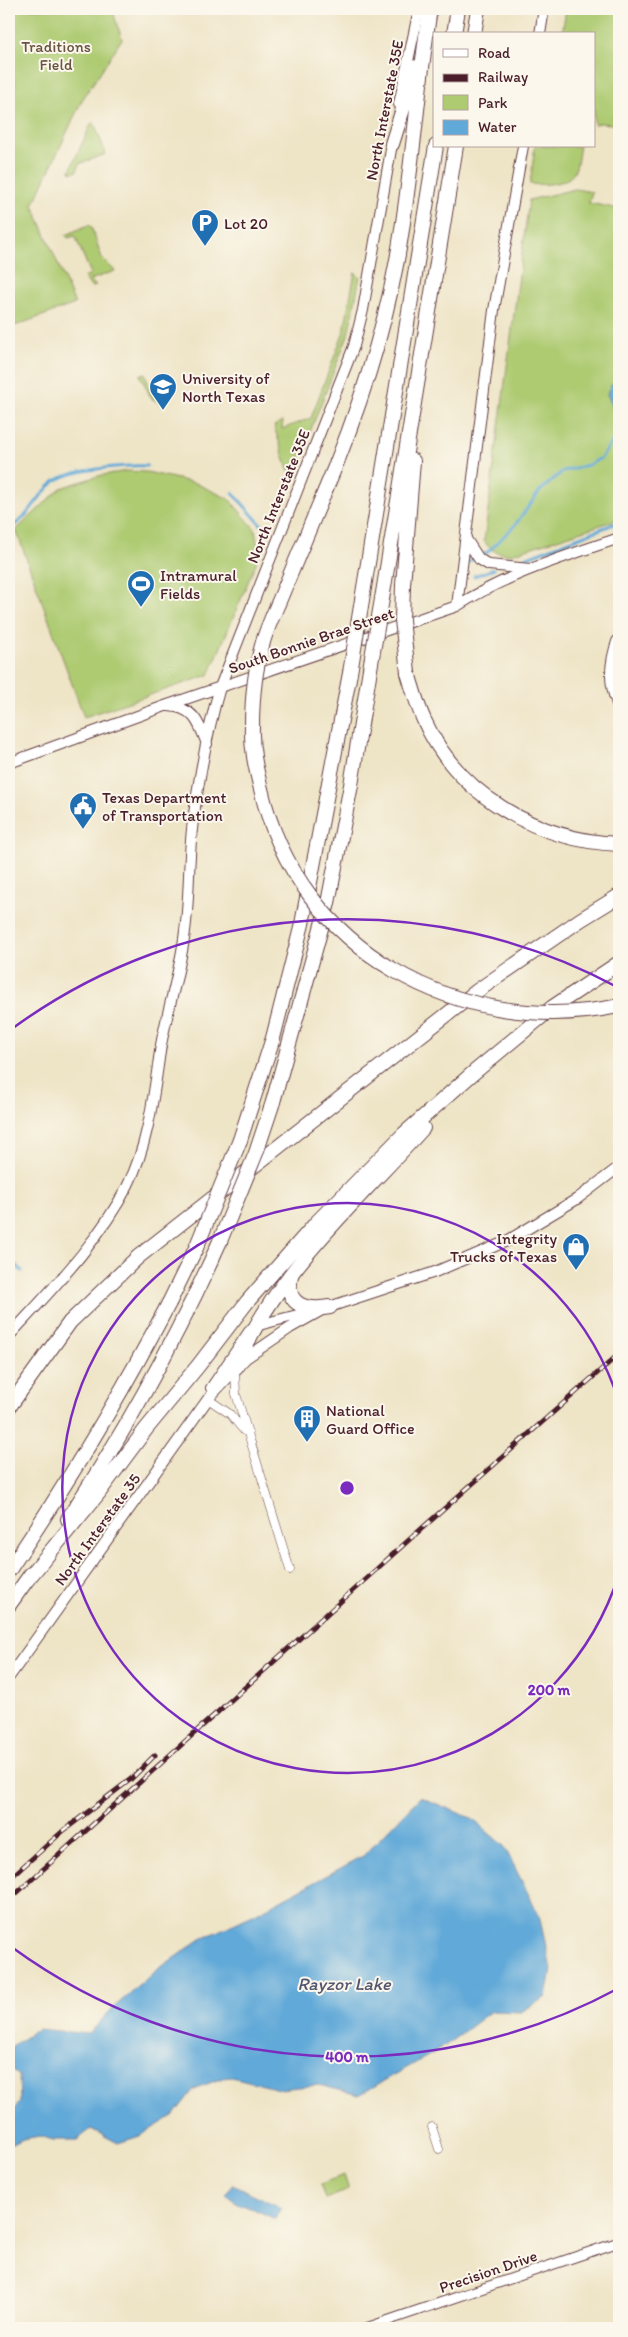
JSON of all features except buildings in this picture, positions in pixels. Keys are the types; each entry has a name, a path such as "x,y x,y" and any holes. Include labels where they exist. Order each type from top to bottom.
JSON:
{"highway":[{"path":"430,9 397,260 372,363 349,434 262,643 253,694 252,729 260,784 272,829 293,871 320,908 348,936 381,963 434,991 486,1007 528,1013 560,1014 619,1006"},
{"path":"454,32 458,9"},
{"path":"474,32 478,9"},
{"path":"392,144 427,28"},
{"path":"9,1570 58,1497 113,1405 169,1303 196,1248 240,1140 272,1038 294,957 316,858 350,672 436,148"},
{"path":"9,1606 87,1489 134,1411 182,1324 220,1241 256,1153 274,1102 328,902 350,794 456,148"},
{"path":"396,364 406,328"},
{"path":"425,333 403,585 402,620 408,673 424,721 459,772 489,799 527,823 547,831 584,841 619,844"},
{"path":"619,642 613,664 612,677 619,703"},
{"path":"9,1406 70,1322 125,1268 477,991 580,920 619,896"},
{"path":"27,1580 97,1495 146,1429 278,1265 364,1174 472,1074 553,1007 619,963"},
{"path":"236,1367 255,1326 291,1275 353,1200 394,1161 472,1074"},
{"path":"291,1275 290,1293 297,1303 311,1309 330,1307"}],"main road":[{"name":"North Interstate 35E","path":"9,1336 84,1251 128,1184 143,1142 185,932 193,822 212,714 220,688 354,346 365,302 405,66 419,9"},
{"path":"540,32 544,9"},
{"path":"457,606 494,310 522,148"},
{"name":"South Bonnie Brae Street","path":"10,761 164,706 457,606 484,589 531,569 619,538"},
{"path":"466,539 480,559 489,565 531,569"},
{"path":"164,706 184,708 194,715 207,745"},
{"name":"North Interstate 35","path":"208,1398 209,1391 239,1344 247,1332 255,1326 330,1307 435,1272 507,1241 561,1209 619,1167"},
{"name":"North Interstate 35","path":"9,1677 208,1398 236,1367 276,1337 330,1307"}],"street":[{"path":"236,1367 234,1385 290,1570"},
{"path":"208,1398 235,1418 249,1439"},
{"path":"432,2127 439,2148"},
{"name":"Precision Drive","path":"366,2328 619,2242"}],"green space":[{"name":"Traditions Field","path":"9,9 112,9 122,39 82,100 33,205 75,304 9,328"},
{"path":"566,9 619,9 619,113 615,113 612,124 596,124 596,32 562,32"},
{"path":"94,123 106,154 79,164 77,171 71,173 70,170 91,124"},
{"path":"535,148 580,148 575,171 570,178 547,184 530,184"},
{"path":"575,189 592,192 589,203 619,209 619,380 612,409 619,421 619,519 511,554 499,553 490,548 484,541 529,200"},
{"path":"88,225 91,226 102,258 115,271 90,280 96,286 91,287 84,277 91,274 75,236 68,238 66,235"},
{"path":"355,272 360,277 348,335 299,460 297,460 293,469 288,470 274,426 283,421 282,429 311,418 344,331"},
{"path":"145,373 153,397 159,392 161,404 151,398 140,375"},
{"name":"Intramural Fields","path":"126,471 147,472 195,483 229,499 255,529 259,556 209,675 84,717 16,530 61,488 98,476"},
{"path":"344,2175 349,2190 325,2199 320,2184"}],"water":[{"path":"619,380 619,421 607,394 610,386"},
{"name":"Rayzor Lake","path":"420,1797 471,1818 504,1846 539,1915 551,1969 546,1997 521,2012 491,2011 442,2048 359,2095 319,2085 279,2089 228,2076 194,2089 173,2116 140,2136 118,2143 91,2129 77,2140 53,2140 40,2136 23,2139 9,2146 9,2116 20,2102 19,2076 9,2066 9,2048 38,2029 89,2034 111,2010 154,1972 201,1939 255,1914 363,1856"},
{"path":"232,2184 282,2208 275,2219 243,2204 242,2206 226,2195"}],"waterway":[{"path":"468,562 488,552 515,525 540,491 563,471 588,465 601,458 619,432"},
{"path":"9,527 22,519 46,490 59,479 102,468 147,466"},
{"path":"233,493 265,529"},
{"path":"512,563 619,522"},
{"path":"474,576 494,569"},
{"path":"9,1258 22,1271"}],"railway":[{"path":"9,1900 410,1539 619,1354"},
{"path":"9,1879 63,1831 131,1779 155,1755"}],"place":[{"name":"Lot 20","path":"205,247"},
{"name":"University of North Texas","path":"163,411"},
{"name":"Intramural Fields","path":"141,608"},
{"name":"Texas Department of Transportation","path":"83,830"},
{"name":"Integrity Trucks of Texas","path":"576,1271"},
{"name":"National Guard Office","path":"307,1443"}]}
